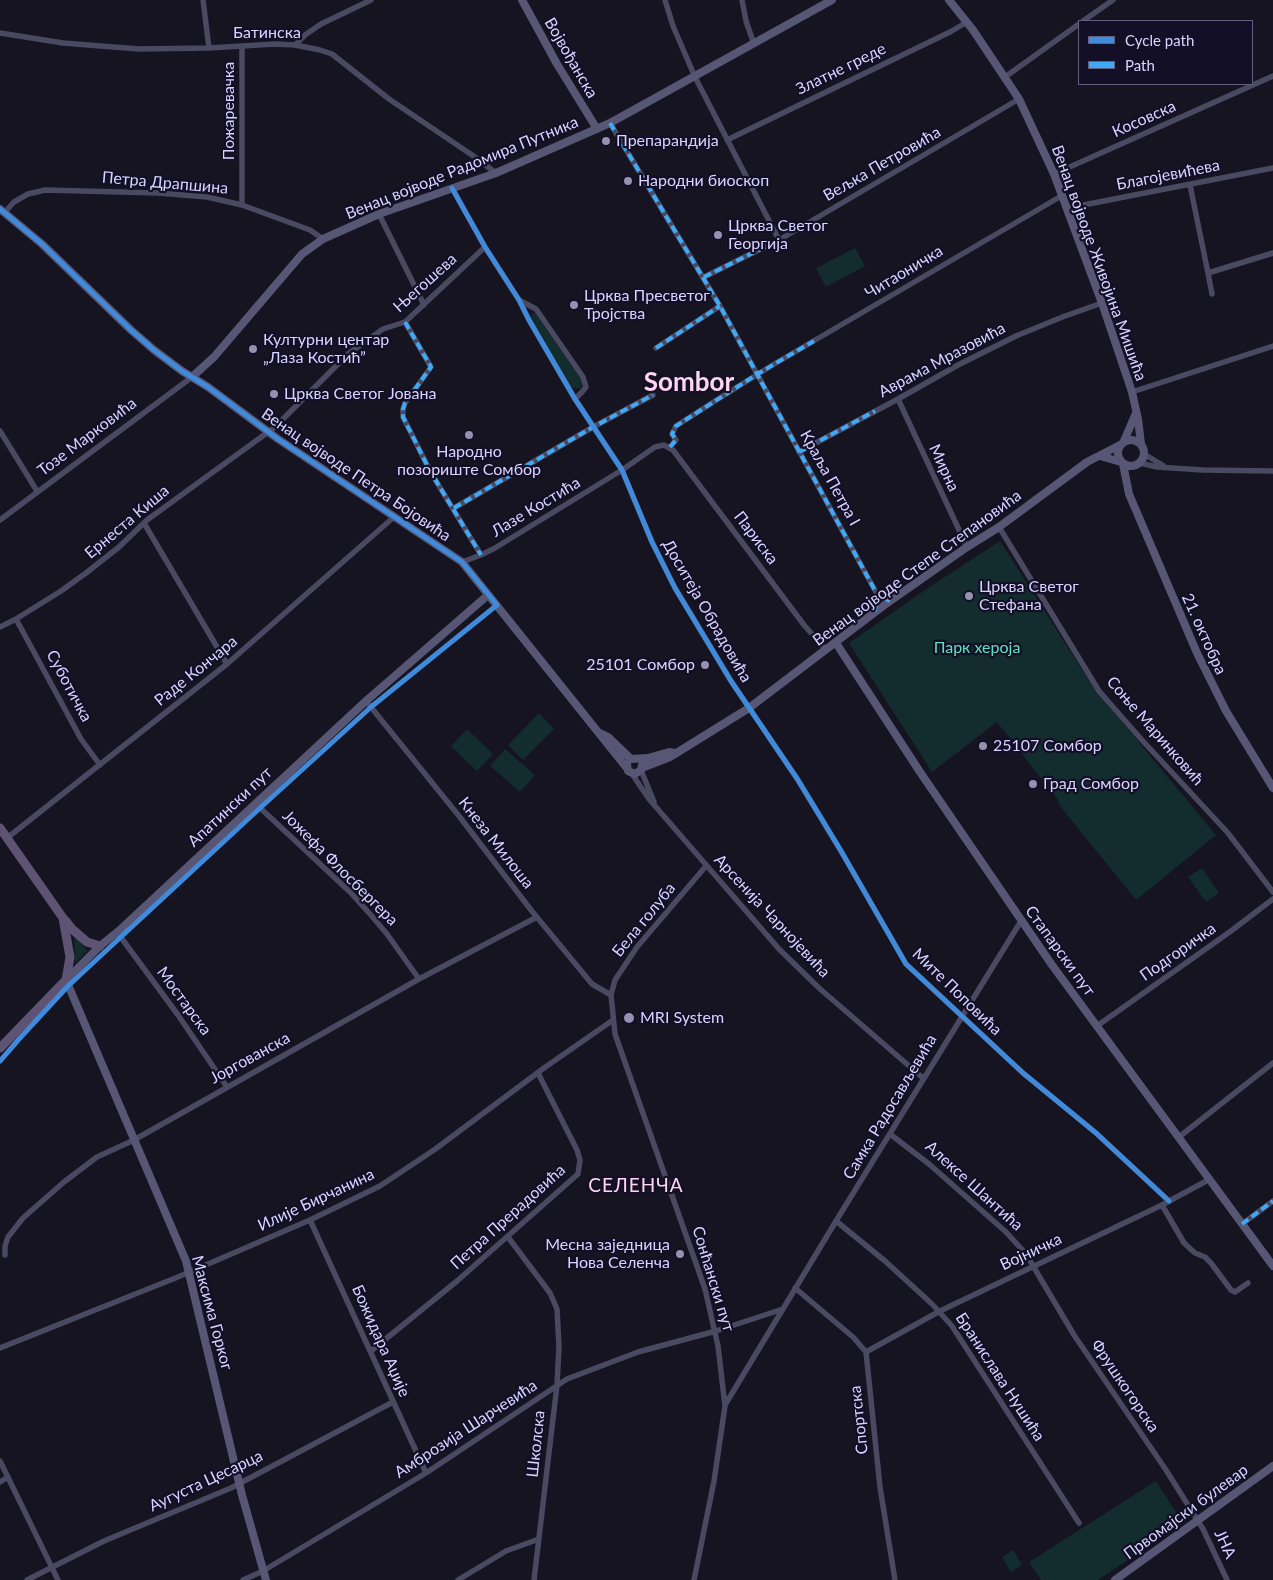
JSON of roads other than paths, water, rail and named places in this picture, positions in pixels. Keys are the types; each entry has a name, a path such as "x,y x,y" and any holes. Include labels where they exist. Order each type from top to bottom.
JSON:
{"main road":[{"name":"Војвођанска","path":"522,0 561,71 597,129"},
{"name":"Венац војводе Радомира Путника","path":"192,377 214,357 302,254 324,239 379,214 496,173 610,123 832,0"},
{"name":"Венац војводе Живојина Мишића","path":"949,0 967,22 1019,99 1054,174 1068,208 1132,392 1141,444"},
{"name":"Венац војводе Петра Бојовића","path":"2,210 42,244 154,350 268,432 462,562 600,733 608,737 632,762"},
{"path":"1122,463 1117,454 1136,413"},
{"path":"1122,443 1134,440 1141,444 1144,454 1127,484"},
{"name":"Венац војводе Степе Степановића","path":"642,769 670,757 749,708 836,643 875,611 999,527 1087,462 1122,443"},
{"path":"1100,456 1131,467 1139,464"},
{"name":"21. октобра","path":"1122,463 1129,494 1204,668 1226,711 1273,788"},
{"name":"Апатински пут","path":"0,1048 100,946 366,701 488,594"},
{"name":"Стапарски пут","path":"836,643 920,772 1021,921 1273,1266"},
{"name":"Венац војводе Степе Степановића","path":"632,762 669,752 675,753"},
{"path":"632,762 642,763 642,769 637,774 632,774 628,771 632,762"},
{"path":"0,828 72,929 87,942 100,946"},
{"path":"63,918 70,958 66,980"},
{"name":"Максима Горког","path":"66,980 189,1272 240,1483 266,1580"},
{"name":"Првомајски булевар","path":"1115,1580 1273,1466"}],"street":[{"path":"203,0 209,48"},
{"path":"295,45 321,24 371,0"},
{"path":"665,0 672,26 695,77 780,240"},
{"path":"742,0 746,21 754,44"},
{"path":"1084,20 1113,0"},
{"name":"Златне греде","path":"727,140 967,22"},
{"path":"1005,77 1078,25"},
{"name":"Батинска","path":"0,33 101,47 139,49 209,48 275,44 295,45 332,54 389,100 472,154 496,173"},
{"name":"Пожаревачка","path":"242,46 242,205"},
{"name":"Косовска","path":"1253,85 1273,76"},
{"name":"Косовска","path":"1054,174 1253,85"},
{"name":"Вељка Петровића","path":"704,276 780,240 1019,99"},
{"path":"610,123 704,276"},
{"name":"Благојевићева","path":"1068,208 1190,186 1273,168"},
{"path":"1190,186 1212,294"},
{"name":"Доситеја Обрадовића","path":"452,188 485,247 519,300 528,320 574,398 622,470 652,542 675,588 749,708"},
{"name":"Петра Драпшина","path":"2,210 28,194 45,190 158,193 207,197 242,205 310,230 324,239"},
{"name":"Читаоничка","path":"758,373 1063,196"},
{"path":"379,214 424,305"},
{"name":"Његошева","path":"268,432 348,354 383,329 405,322 485,247"},
{"path":"1208,273 1273,254"},
{"name":"Краља Петра I","path":"704,276 878,596"},
{"path":"519,300 536,309 583,377 586,386 574,398"},
{"name":"Аврама Мразовића","path":"799,452 950,369 1016,336 1065,316 1102,304"},
{"path":"656,348 720,306"},
{"path":"405,322 431,367 405,403 402,417 430,471 481,555"},
{"path":"1132,392 1273,346"},
{"path":"667,446 676,440 672,434 676,426 758,373"},
{"name":"Тозе Марковића","path":"0,520 192,377"},
{"path":"454,508 652,395"},
{"name":"Мирна","path":"898,399 967,547"},
{"path":"0,431 37,491"},
{"name":"Ернеста Киша","path":"0,627 16,619 86,573 119,547 144,523 268,432"},
{"name":"Лазе Костића","path":"462,562 481,555 622,470 656,446 667,446"},
{"name":"Париска","path":"667,446 804,625 826,650"},
{"path":"1144,454 1166,468"},
{"path":"1139,464 1166,468 1273,471"},
{"name":"Раде Кончара","path":"7,838 227,664 395,516"},
{"path":"144,523 227,664"},
{"name":"Соње Маринковић","path":"999,527 1100,691 1141,739 1228,833 1273,892"},
{"path":"875,611 878,596 890,601"},
{"name":"Суботичка","path":"16,619 81,738 100,765"},
{"name":"Кнеза Милоша","path":"366,701 592,984 610,995"},
{"name":"Мите Поповића","path":"749,708 803,788 906,964 1023,1072 1096,1133 1169,1201"},
{"name":"Арсенија Чарнојевића","path":"642,769 654,804"},
{"name":"Арсенија Чарнојевића","path":"632,774 642,790 706,866 786,955 820,988 923,1078"},
{"name":"Јожефа Флосбергера","path":"256,804 363,907 387,934 419,979"},
{"name":"Бела голуба","path":"610,995 615,980 637,947 706,866"},
{"name":"Подгоричка","path":"1097,1026 1273,899"},
{"name":"Јоргованска","path":"4,1255 8,1237 24,1218 97,1157 134,1140 419,979 537,917"},
{"name":"Самка Радосављевића","path":"725,1406 923,1078 1021,921"},
{"name":"Мостарска","path":"117,932 178,1015 227,1087"},
{"name":"Сонћански пут","path":"610,995 615,1034 705,1289 716,1331 725,1406 714,1480 694,1580"},
{"name":"Илије Бирчанина","path":"0,1348 189,1272 310,1220 380,1186 434,1150 613,1020"},
{"path":"1179,1137 1273,1063"},
{"name":"Петра Прерадовића","path":"371,1351 508,1237 578,1174 580,1167 577,1150 538,1073"},
{"name":"Алексе Шантића","path":"890,1134 929,1164 1006,1232 1018,1244 1033,1266"},
{"name":"Војничка","path":"866,1352 940,1312 1162,1205 1210,1179"},
{"path":"1242,1224 1273,1200"},
{"path":"1162,1205 1184,1243 1195,1253 1205,1257 1231,1290 1235,1292 1248,1283"},
{"name":"Божидара Аџије","path":"310,1220 426,1473"},
{"name":"Бранислава Нушића","path":"836,1221 873,1250 940,1312 952,1326 1079,1523"},
{"name":"Школска","path":"508,1237 554,1301 557,1309 559,1346 557,1385 534,1580"},
{"name":"Фрушкогорска","path":"1033,1266 1074,1335 1197,1520"},
{"path":"795,1288 853,1337 866,1352"},
{"path":"716,1331 783,1309"},
{"name":"Амброзија Шарчевића","path":"243,1580 263,1571 426,1473 567,1378 638,1352 716,1331"},
{"name":"Спортска","path":"866,1352 880,1487 895,1580"},
{"name":"Аугуста Цесарца","path":"27,1580 104,1541 240,1483 393,1402"},
{"path":"0,1462 58,1580"},
{"path":"0,1482 8,1477"},
{"name":"ЈНА","path":"1197,1520 1227,1580"},
{"path":"458,1580 506,1551 539,1539"}],"place":[{"name":"Препарандија","path":"606,141"},
{"name":"Народни биоскоп","path":"628,181"},
{"name":"Црква Светог Георгија","path":"718,235"},
{"name":"Црква Пресветог Тројства","path":"574,305"},
{"name":"Културни центар „Лаза Костић”","path":"253,349"},
{"name":"Црква Светог Јована","path":"274,394"},
{"name":"Народно позориште Сомбор","path":"469,435"},
{"name":"Црква Светог Стефана","path":"969,596"},
{"name":"25101 Сомбор","path":"705,665"},
{"name":"25107 Сомбор","path":"983,746"},
{"name":"Град Сомбор","path":"1033,784"},
{"name":"MRI System","path":"629,1018"},
{"name":"Месна заједница Нова Селенча","path":"680,1254"}],"district":[{"name":"Sombor","path":"689,383"},
{"name":"СЕЛЕНЧА","path":"636,1186"}],"park label":[{"name":"Парк хероја","path":"977,648"}]}
